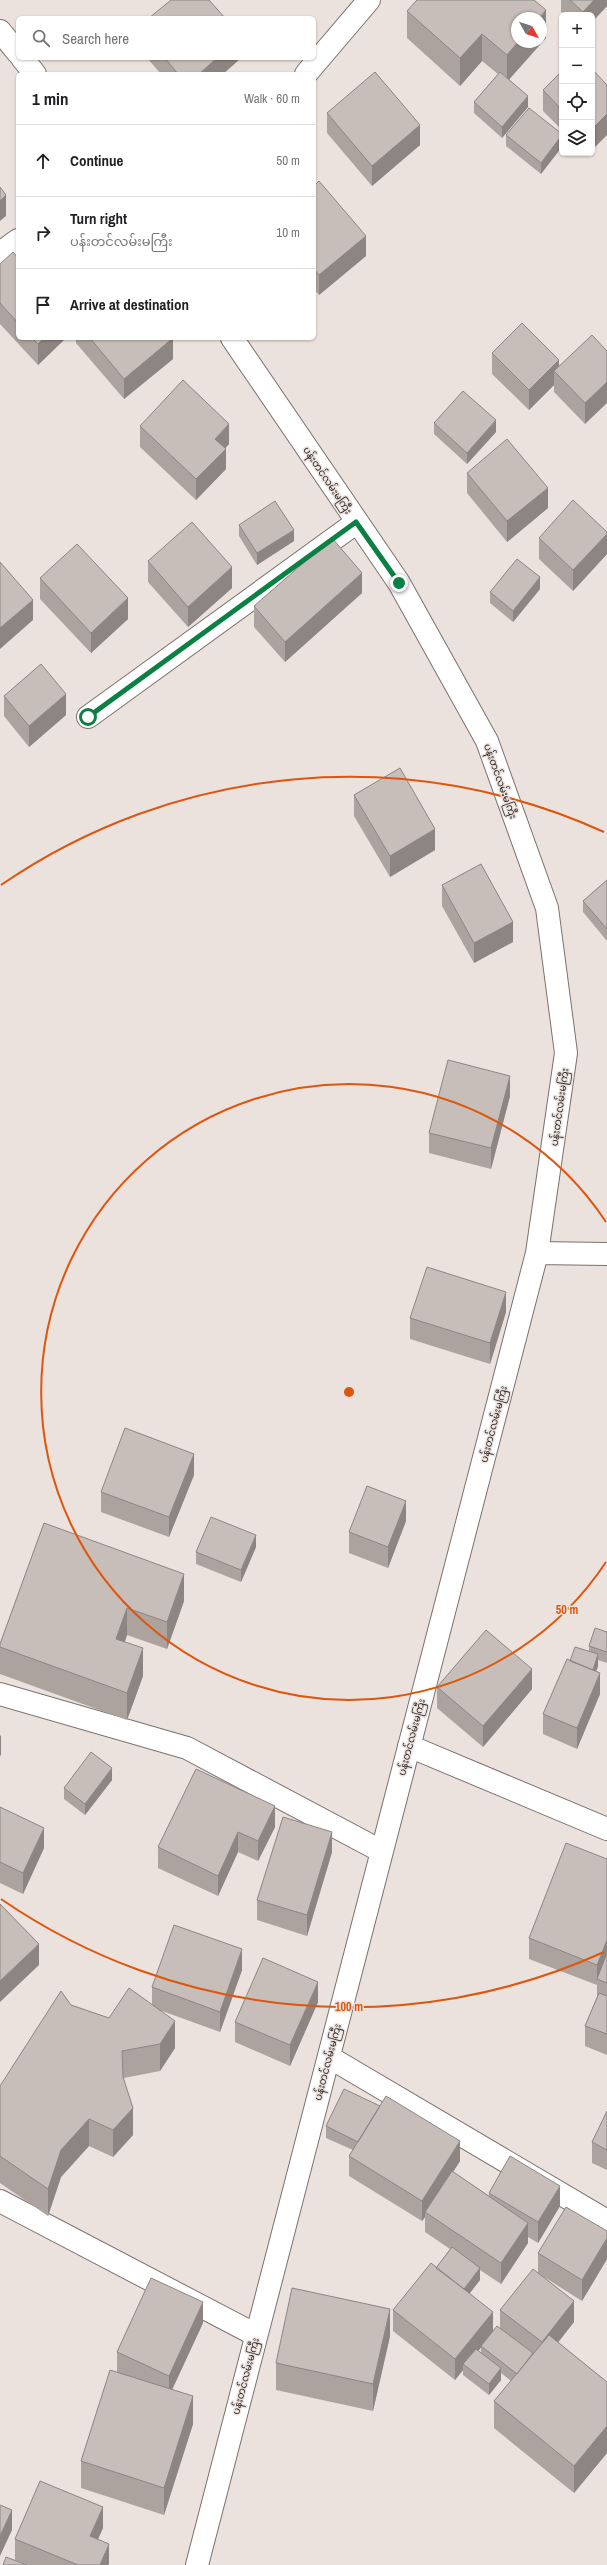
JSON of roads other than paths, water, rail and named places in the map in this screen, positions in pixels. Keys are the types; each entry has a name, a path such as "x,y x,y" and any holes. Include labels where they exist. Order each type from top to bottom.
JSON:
{"street":[{"path":"308,72 369,0"},
{"path":"0,31 16,51"},
{"path":"24,60 33,72"},
{"path":"0,254 16,242"},
{"name":"ပန်းတင်လမ်းမကြီး","path":"196,2565 537,1253 566,1053 547,908 487,741 399,583 233,340"},
{"path":"88,717 356,522"},
{"path":"537,1253 607,1254"},
{"path":"0,1694 187,1748 381,1851"},
{"path":"409,1746 607,1829"},
{"path":"328,2057 607,2221"},
{"path":"0,2201 256,2335"}]}
